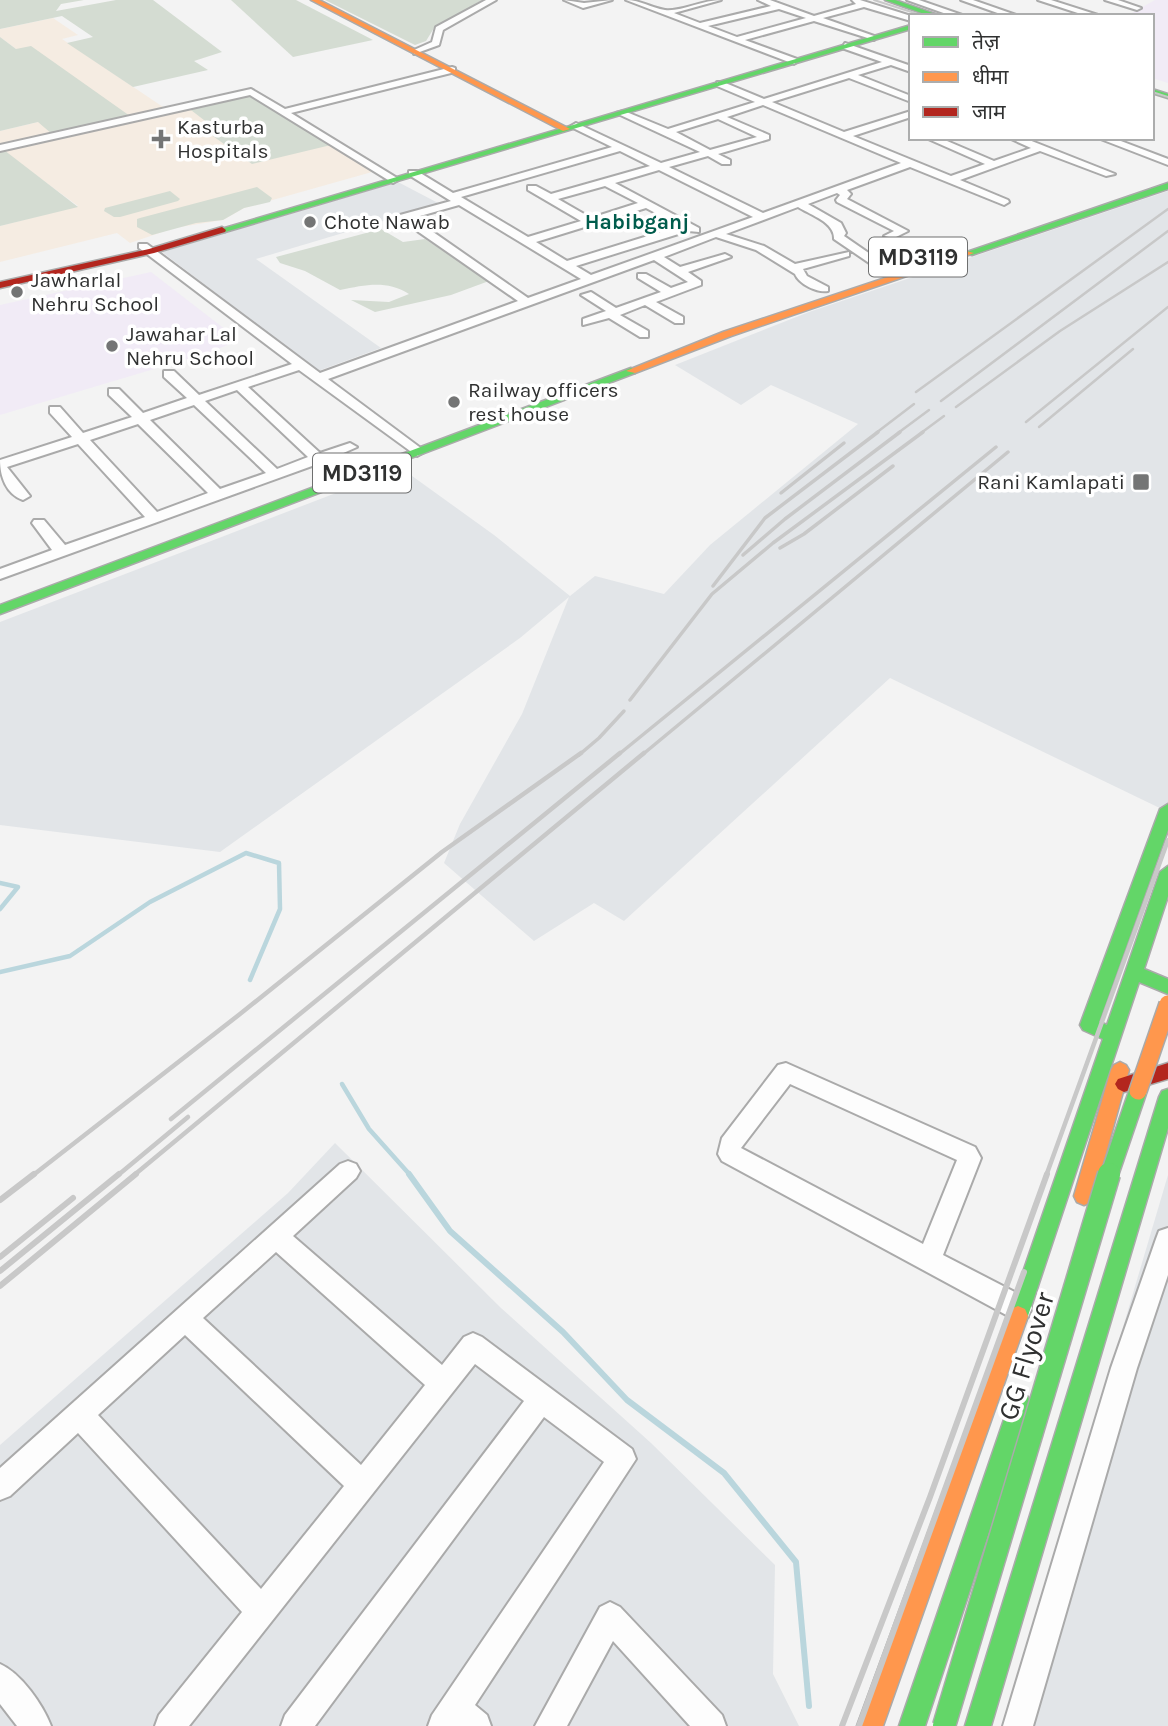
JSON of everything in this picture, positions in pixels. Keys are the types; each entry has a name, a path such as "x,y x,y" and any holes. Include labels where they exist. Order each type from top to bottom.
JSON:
{"main road":[{"path":"314,0 528,112 566,129"},
{"path":"888,0 949,14"},
{"path":"870,2 915,14"},
{"path":"0,285 147,249 909,28"},
{"name":"MD3119","path":"0,610 727,334 1061,216 1168,174"},
{"name":"MD3119","path":"10,589 713,326 885,269 1168,186"},
{"path":"0,279 147,249"},
{"path":"1113,1036 1089,1025 1168,809"},
{"path":"1140,1001 1134,972 1168,872"},
{"path":"1134,972 1152,973 1168,986"},
{"path":"870,1726 1113,1036 1140,1001 1152,973"},
{"path":"1140,1001 1168,1011"},
{"name":"GG Flyover","path":"944,1726 1100,1200 1168,1004"},
{"path":"1081,1206 1125,1054"},
{"path":"1115,1088 1168,1071"},
{"path":"978,1726 1168,1097"},
{"path":"912,1726 1025,1389"}],"street":[{"path":"417,52 436,43 439,29 492,0"},
{"path":"568,0 583,6 608,0"},
{"path":"630,0 794,61"},
{"path":"666,13 717,0"},
{"path":"762,0 871,38"},
{"path":"852,0 870,2 909,18"},
{"path":"911,0 949,14 971,2 986,0"},
{"path":"1109,0 1137,8"},
{"path":"1044,1 1088,14"},
{"path":"736,40 870,2"},
{"path":"971,2 1012,14"},
{"path":"700,26 779,6"},
{"path":"845,46 909,68"},
{"path":"668,132 891,62"},
{"path":"287,111 452,70"},
{"path":"850,75 909,98"},
{"path":"720,83 1004,202"},
{"path":"874,93 887,89"},
{"path":"0,148 246,92 256,93 400,176 458,199 589,279"},
{"path":"621,113 668,132 726,162"},
{"path":"838,134 909,115"},
{"path":"549,198 766,136 720,117"},
{"path":"886,121 898,126"},
{"path":"566,129 620,149 762,217"},
{"path":"936,140 996,164"},
{"path":"1019,140 1110,174"},
{"path":"1108,140 1168,162"},
{"path":"950,180 1039,148"},
{"path":"527,302 404,217 620,149"},
{"path":"318,377 908,164"},
{"path":"606,182 689,227 760,248 781,258 800,272 802,278 824,289"},
{"path":"532,188 591,222"},
{"path":"838,190 846,194 841,200 903,232 890,236"},
{"path":"528,241 647,204"},
{"path":"798,204 837,225 842,233 838,237 885,269"},
{"path":"567,265 689,227"},
{"path":"147,249 417,452"},
{"path":"794,268 845,254"},
{"path":"587,322 697,283 655,256"},
{"path":"679,271 725,257"},
{"path":"642,276 671,293"},
{"path":"587,295 644,334"},
{"path":"646,302 679,320"},
{"path":"4,464 301,365"},
{"path":"195,379 174,379 275,474"},
{"path":"239,385 318,459"},
{"path":"114,392 218,495"},
{"path":"55,410 154,518"},
{"path":"0,446 4,464 23,496"},
{"path":"0,574 350,447"},
{"path":"40,523 61,551"},
{"path":"929,1259 969,1158 967,1154 786,1072 730,1145 730,1154 1019,1308"},
{"path":"0,1486 348,1171"},
{"path":"276,1237 444,1384"},
{"path":"1018,1726 1124,1368 1168,1239"},
{"path":"186,1319 363,1485"},
{"path":"170,1726 473,1346 622,1459 458,1720"},
{"path":"296,1726 542,1398"},
{"path":"80,1416 262,1612"},
{"path":"550,1726 610,1617 711,1726"},
{"path":"0,1679 36,1726"}],"shaded area":[{"path":"0,0 84,0 61,4 56,11 116,0 153,0 222,52 194,61 208,70 133,87 67,43 93,37 62,16 0,29"},
{"path":"231,0 296,0 373,40 293,57"},
{"path":"325,0 482,0 434,28 426,41 415,45"},
{"path":"1155,0 1168,0 1168,83 1154,79 1154,14 1130,14"},
{"name":"Kasturba Hospitals","path":"53,18 78,35 62,39 169,111 256,97 372,172 244,208 223,220 174,228 130,243 117,233 0,262 0,226 78,206 0,149 0,131 38,122 16,49 0,37 0,29"},
{"path":"0,37 16,49 31,46 130,116 52,134 38,122 0,131"},
{"path":"241,95 256,97 331,145 252,164 203,129 213,127 187,107"},
{"path":"0,149 4,150 78,207 0,226"},
{"path":"398,182 440,204 256,259 381,348 318,371 162,252"},
{"path":"257,187 272,198 270,202 244,208 223,220 196,223 152,235 137,227 137,219 140,218"},
{"path":"170,191 180,199 178,201 120,217 114,217 104,211 105,208"},
{"path":"1168,191 1168,812 890,678 624,921 594,903 534,941 444,863 460,824 522,714 569,597 520,638 220,852 0,825 0,622 401,468 494,535 570,596 595,576 664,594 710,545 858,424 771,385 741,405 675,365 809,312"},
{"path":"381,229 403,242 425,239 489,281 451,295 375,312 351,300 389,302 409,294 384,285 340,290 305,271 280,263 276,257"},
{"name":"Jawahar Lal Nehru School","path":"151,272 239,340 211,352 0,415 0,305"},
{"path":"335,1143 501,1308 651,1443 775,1565 773,1674 799,1726 0,1726 0,1445 288,1193"},
{"path":"1168,1175 1168,1726 1005,1726"}],"waterway":[{"path":"0,972 70,956 150,902 246,853 279,863 280,909 250,980"},
{"path":"0,883 18,887 0,909"},
{"path":"342,1084 369,1129 411,1176"},
{"path":"409,1174 450,1231 563,1332 627,1400 724,1473 796,1562 809,1706"}],"railway":[{"path":"874,0 918,14"},
{"path":"1154,93 1168,97"},
{"path":"916,392 1168,209"},
{"path":"941,401 1168,231"},
{"path":"956,407 1060,331 1168,262"},
{"path":"1026,422 1168,307"},
{"path":"1039,427 1133,349"},
{"path":"876,433 914,404"},
{"path":"898,433 929,410"},
{"path":"921,433 944,416"},
{"path":"713,586 765,518 878,432"},
{"path":"743,555 785,519 900,432"},
{"path":"630,700 712,594 773,543 923,432"},
{"path":"781,493 844,443"},
{"path":"618,755 996,447"},
{"path":"642,755 1008,452"},
{"path":"780,548 804,534 893,466"},
{"path":"579,755 624,711"},
{"path":"32,1176 442,852 581,753"},
{"path":"171,1119 620,753"},
{"path":"133,1176 644,753"},
{"path":"1046,1176 1168,840"},
{"path":"117,1176 188,1117"},
{"path":"0,1200 34,1174"},
{"path":"0,1271 119,1174"},
{"path":"0,1286 136,1174"},
{"path":"842,1726 930,1497 1047,1174"},
{"path":"0,1257 73,1198"},
{"path":"859,1726 1024,1272"}],"traffic: fast":[{"path":"888,0 932,14"},
{"path":"222,230 909,28"},
{"path":"1154,92 1168,96"},
{"path":"969,253 1168,186"},
{"path":"0,610 631,371"},
{"path":"1113,1036 1089,1025 1168,809"},
{"path":"1018,1316 1168,872"},
{"path":"1134,972 1168,987"},
{"path":"944,1726 1100,1200 1138,1091"},
{"path":"978,1726 1168,1097"},
{"path":"912,1726 1020,1405"}],"traffic: slow":[{"path":"314,0 566,129"},
{"path":"631,371 727,334 969,253"},
{"path":"1138,1091 1168,1004"},
{"path":"1084,1196 1120,1070"},
{"path":"870,1726 1018,1316"}],"traffic: jam":[{"path":"0,285 151,251 222,230"},
{"path":"1124,1084 1168,1071"}],"place":[{"name":"Kasturba Hospitals","path":"161,139"},
{"name":"Chote Nawab","path":"310,222"},
{"name":"Jawharlal Nehru School","path":"17,292"},
{"name":"Jawahar Lal Nehru School","path":"112,346"},
{"name":"Railway officers rest house","path":"454,402"},
{"name":"Rani Kamlapati","path":"1141,482"}],"district":[{"name":"Habibganj","path":"637,222"}]}
